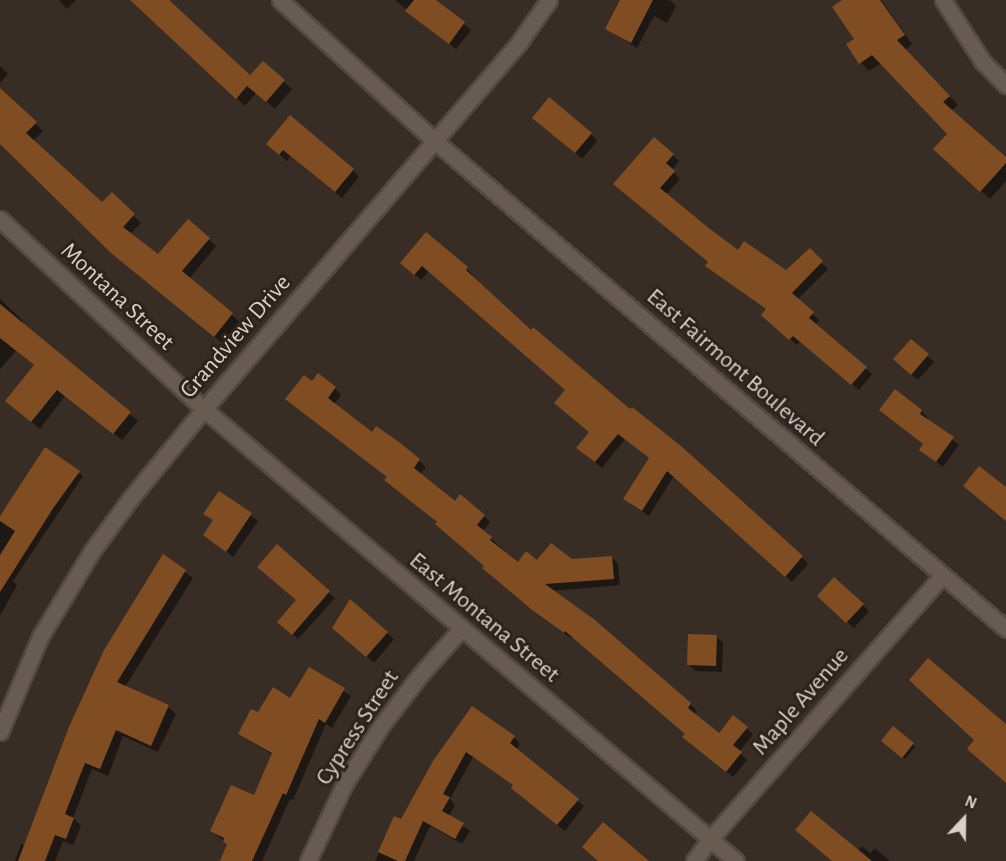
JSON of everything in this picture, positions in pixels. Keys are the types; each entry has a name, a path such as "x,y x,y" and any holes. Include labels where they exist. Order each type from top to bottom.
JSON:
{"street":[{"name":"East Fairmont Boulevard","path":"280,0 435,141 1006,629"},
{"name":"Grandview Drive","path":"0,732 40,638 92,551 130,499 204,409 520,42 549,0"},
{"path":"943,0 983,62 1006,85"},
{"name":"Montana Street","path":"0,219 204,409"},
{"name":"East Montana Street","path":"204,409 736,861"},
{"name":"Maple Avenue","path":"694,861 710,839 943,575"},
{"name":"Cypress Street","path":"308,861 345,783 381,726 420,675 462,629"}],"building":[{"path":"130,0 169,0 250,75 263,61 285,80 266,102 247,86 236,99"},
{"path":"414,0 436,0 465,22 449,44 405,11"},
{"path":"620,0 653,0 631,43 605,29"},
{"path":"842,0 880,0 905,35 897,40 950,96 943,102 1006,157 1006,163 980,192 933,149 947,134 872,55 859,64 846,44 854,39 832,7"},
{"path":"0,88 37,122 26,133 102,202 112,192 135,214 123,227 158,254 188,219 210,238 182,271 233,313 214,337 111,253 0,144"},
{"path":"549,97 592,133 575,153 532,118"},
{"path":"290,115 354,169 335,192 283,150 279,155 266,144"},
{"path":"654,137 674,154 666,163 675,171 660,188 738,250 744,241 786,270 810,248 823,261 792,293 814,312 809,318 867,367 851,385 793,336 789,340 761,315 766,309 705,266 708,262 613,184"},
{"path":"426,232 468,267 466,270 531,330 533,327 630,409 632,407 681,446 803,556 785,577 667,471 642,511 623,499 649,458 618,434 595,462 576,448 589,432 554,403 565,390 422,266 414,275 400,263"},
{"path":"0,304 131,412 113,434 57,390 31,422 5,401 34,365 0,338"},
{"path":"911,339 929,354 911,375 893,359"},
{"path":"318,373 336,387 328,398 372,432 376,426 399,442 420,459 414,468 455,501 460,494 485,515 477,525 492,537 490,540 518,562 526,551 537,560 551,543 572,559 612,556 614,579 545,584 595,620 691,703 688,708 719,733 733,715 748,727 733,745 742,752 726,772 682,737 685,734 565,631 564,633 532,610 482,568 484,566 435,524 437,522 384,480 387,477 285,399 304,375 312,381"},
{"path":"895,389 922,410 920,414 954,437 936,462 919,450 923,444 879,410"},
{"path":"45,447 80,471 54,507 0,592 0,555 15,531 0,521 0,516"},
{"path":"979,466 1006,487 1006,521 963,486"},
{"path":"219,491 252,513 226,552 203,535 213,520 203,514"},
{"path":"277,544 330,591 292,635 277,622 296,600 257,567"},
{"path":"163,554 186,570 117,682 169,705 151,746 116,730 100,769 85,763 65,814 74,818 66,839 55,835 45,861 18,861 69,727 104,650"},
{"path":"834,577 864,604 846,623 817,596"},
{"path":"350,599 388,632 366,657 332,628"},
{"path":"688,634 717,635 716,666 687,665"},
{"path":"928,658 1006,724 1006,783 967,749 974,740 909,680"},
{"path":"309,667 345,688 325,723 319,719 286,795 283,793 252,861 220,861 227,844 223,842 224,838 210,831 231,785 254,795 272,753 238,734 251,709 258,712 273,687 290,698"},
{"path":"472,706 515,736 510,743 579,799 557,825 511,788 513,785 466,752 443,794 450,797 442,811 464,823 455,839 423,821 405,861 398,861 378,852 394,816 401,819 433,761"},
{"path":"893,726 914,743 902,758 881,741"},
{"path":"811,811 872,861 832,861 795,830"},
{"path":"603,822 649,861 598,861 582,847"}]}
